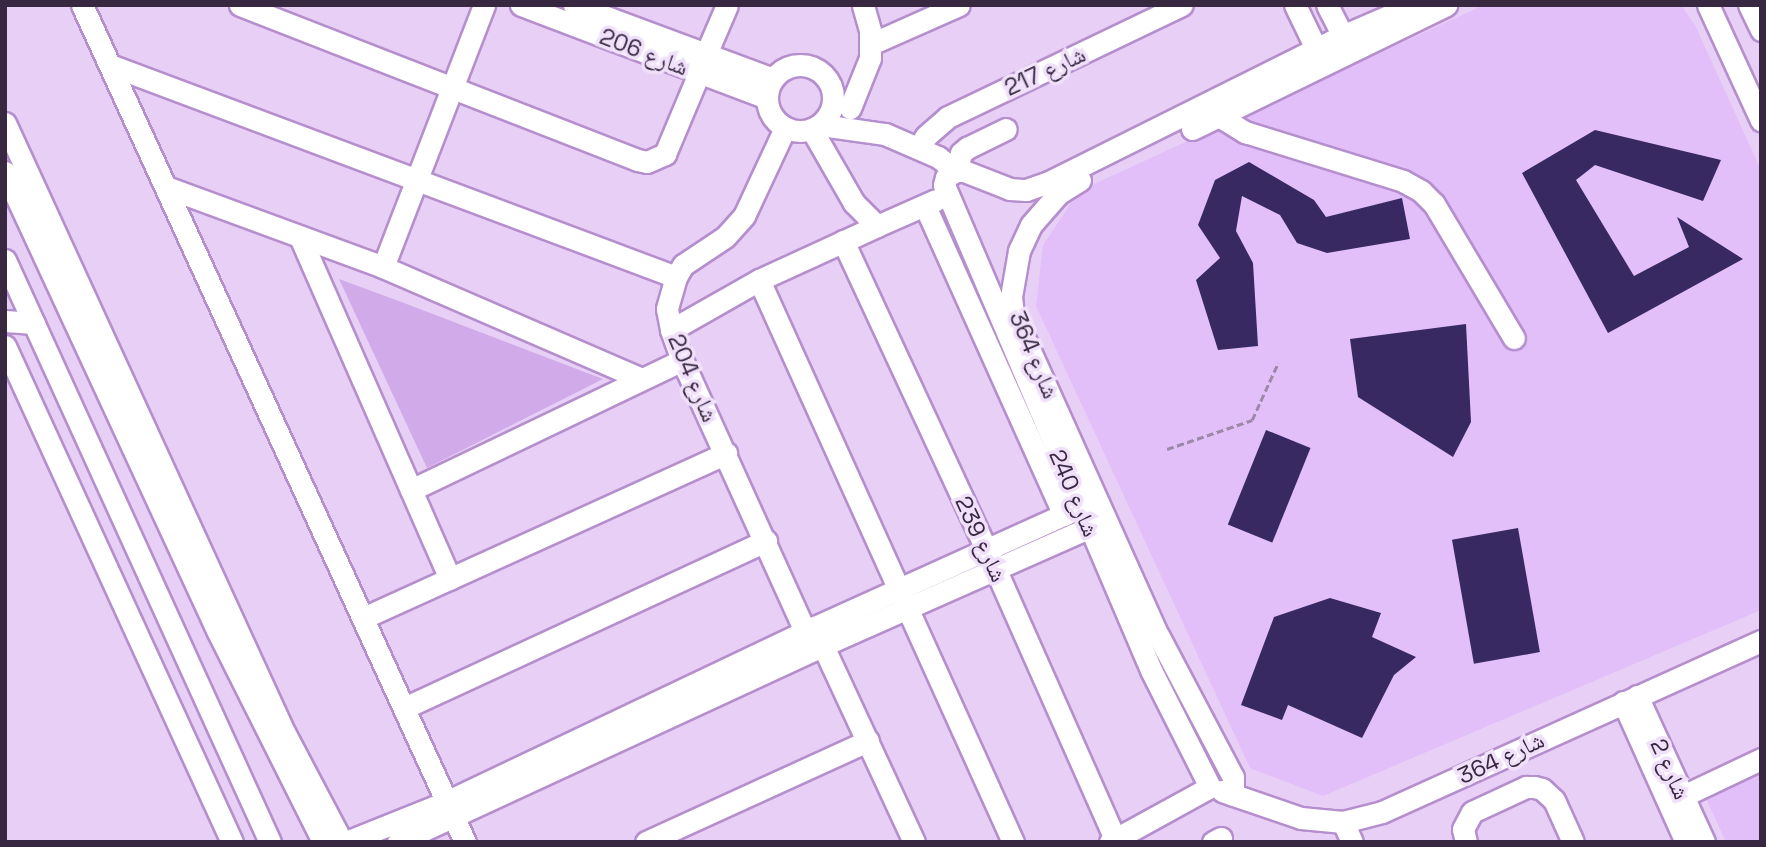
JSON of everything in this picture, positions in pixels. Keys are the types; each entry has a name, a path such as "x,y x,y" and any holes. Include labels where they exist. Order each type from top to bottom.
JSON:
{"street":[{"path":"82,5 465,842"},
{"path":"240,5 647,162 656,160 670,146 727,5"},
{"path":"383,267 484,5"},
{"name":"شارع 206","path":"521,5 703,64 770,89"},
{"name":"شارع 206","path":"574,5 703,64"},
{"path":"850,108 866,71 871,44 863,5"},
{"path":"871,44 959,5"},
{"name":"شارع 217","path":"918,148 936,125 948,117 1182,5"},
{"path":"1295,5 1319,57"},
{"path":"1327,5 1346,43"},
{"path":"1708,5 1761,120"},
{"path":"1749,5 1761,30"},
{"name":"شارع 364","path":"949,184 964,171 1002,187 1026,190 1049,182 1346,43 1432,6"},
{"name":"شارع 364","path":"1233,795 1233,777 1158,635 1085,517 1013,313 1011,297 1019,251 1031,225 1058,194 1078,180 1219,116 1319,57"},
{"path":"110,65 676,277 683,265 725,237 744,216 785,128"},
{"path":"885,134 817,127 801,132 785,128 770,113 770,89 791,66 802,65 823,73 834,93 885,134 938,157 949,184"},
{"path":"817,127 829,116 834,93"},
{"path":"1219,116 1245,132 1403,181 1421,191 1434,204 1514,338"},
{"path":"5,123 44,233 257,715 323,842"},
{"path":"817,127 854,203 877,226"},
{"path":"671,330 759,281 925,206 949,184 961,153 1006,129"},
{"path":"5,172 44,233 284,732 344,842 450,810"},
{"name":"شارع 240","path":"949,184 1085,517"},
{"path":"166,187 383,267 640,378"},
{"path":"925,206 1085,517 1204,790 1112,841"},
{"path":"300,236 450,578"},
{"name":"شارع 239","path":"843,241 991,559 1112,841"},
{"path":"5,260 271,842"},
{"name":"شارع 204","path":"676,277 667,309 682,360 814,642 868,741 909,840"},
{"path":"759,281 1013,842"},
{"path":"5,321 34,323"},
{"path":"5,346 232,842"},
{"path":"411,490 682,360"},
{"path":"363,618 726,453"},
{"path":"398,842 450,810 1085,517"},
{"path":"404,708 766,541"},
{"name":"شارع 364","path":"1204,790 1233,795 1301,818 1343,822 1381,812 1761,641"},
{"name":"شارع 2","path":"1630,699 1683,796 1704,842"},
{"name":"شارع 2","path":"1630,699 1686,842"},
{"path":"646,842 868,741"},
{"path":"1683,796 1761,760"},
{"path":"1466,842 1463,829 1472,813 1526,788 1534,787 1542,789 1554,800 1573,842"},
{"path":"1343,822 1352,842"}],"path":[{"path":"1167,449 1252,420 1279,363"}],"shaded area":[{"path":"1484,5 1681,5 1695,25 1761,170 1761,610 1323,796 1250,768 1036,306 1043,245 1079,191"},
{"path":"339,279 404,303 603,379 427,468"},
{"path":"1761,767 1761,842 1726,842 1703,792"}],"building":[{"path":"1595,130 1721,160 1703,201 1595,165 1576,180 1634,276 1689,247 1677,217 1743,259 1608,333 1522,173"},
{"path":"1249,162 1314,200 1326,217 1402,198 1410,239 1327,253 1297,243 1280,215 1242,196 1236,231 1253,263 1258,346 1218,350 1196,280 1220,258 1198,225 1215,180"},
{"path":"1466,324 1471,422 1453,457 1358,397 1350,339"},
{"path":"1266,430 1311,448 1272,543 1228,525"},
{"path":"1518,528 1540,652 1474,664 1452,540"},
{"path":"1330,598 1381,613 1372,637 1416,657 1394,675 1362,738 1288,705 1282,720 1241,705 1274,617"}]}
